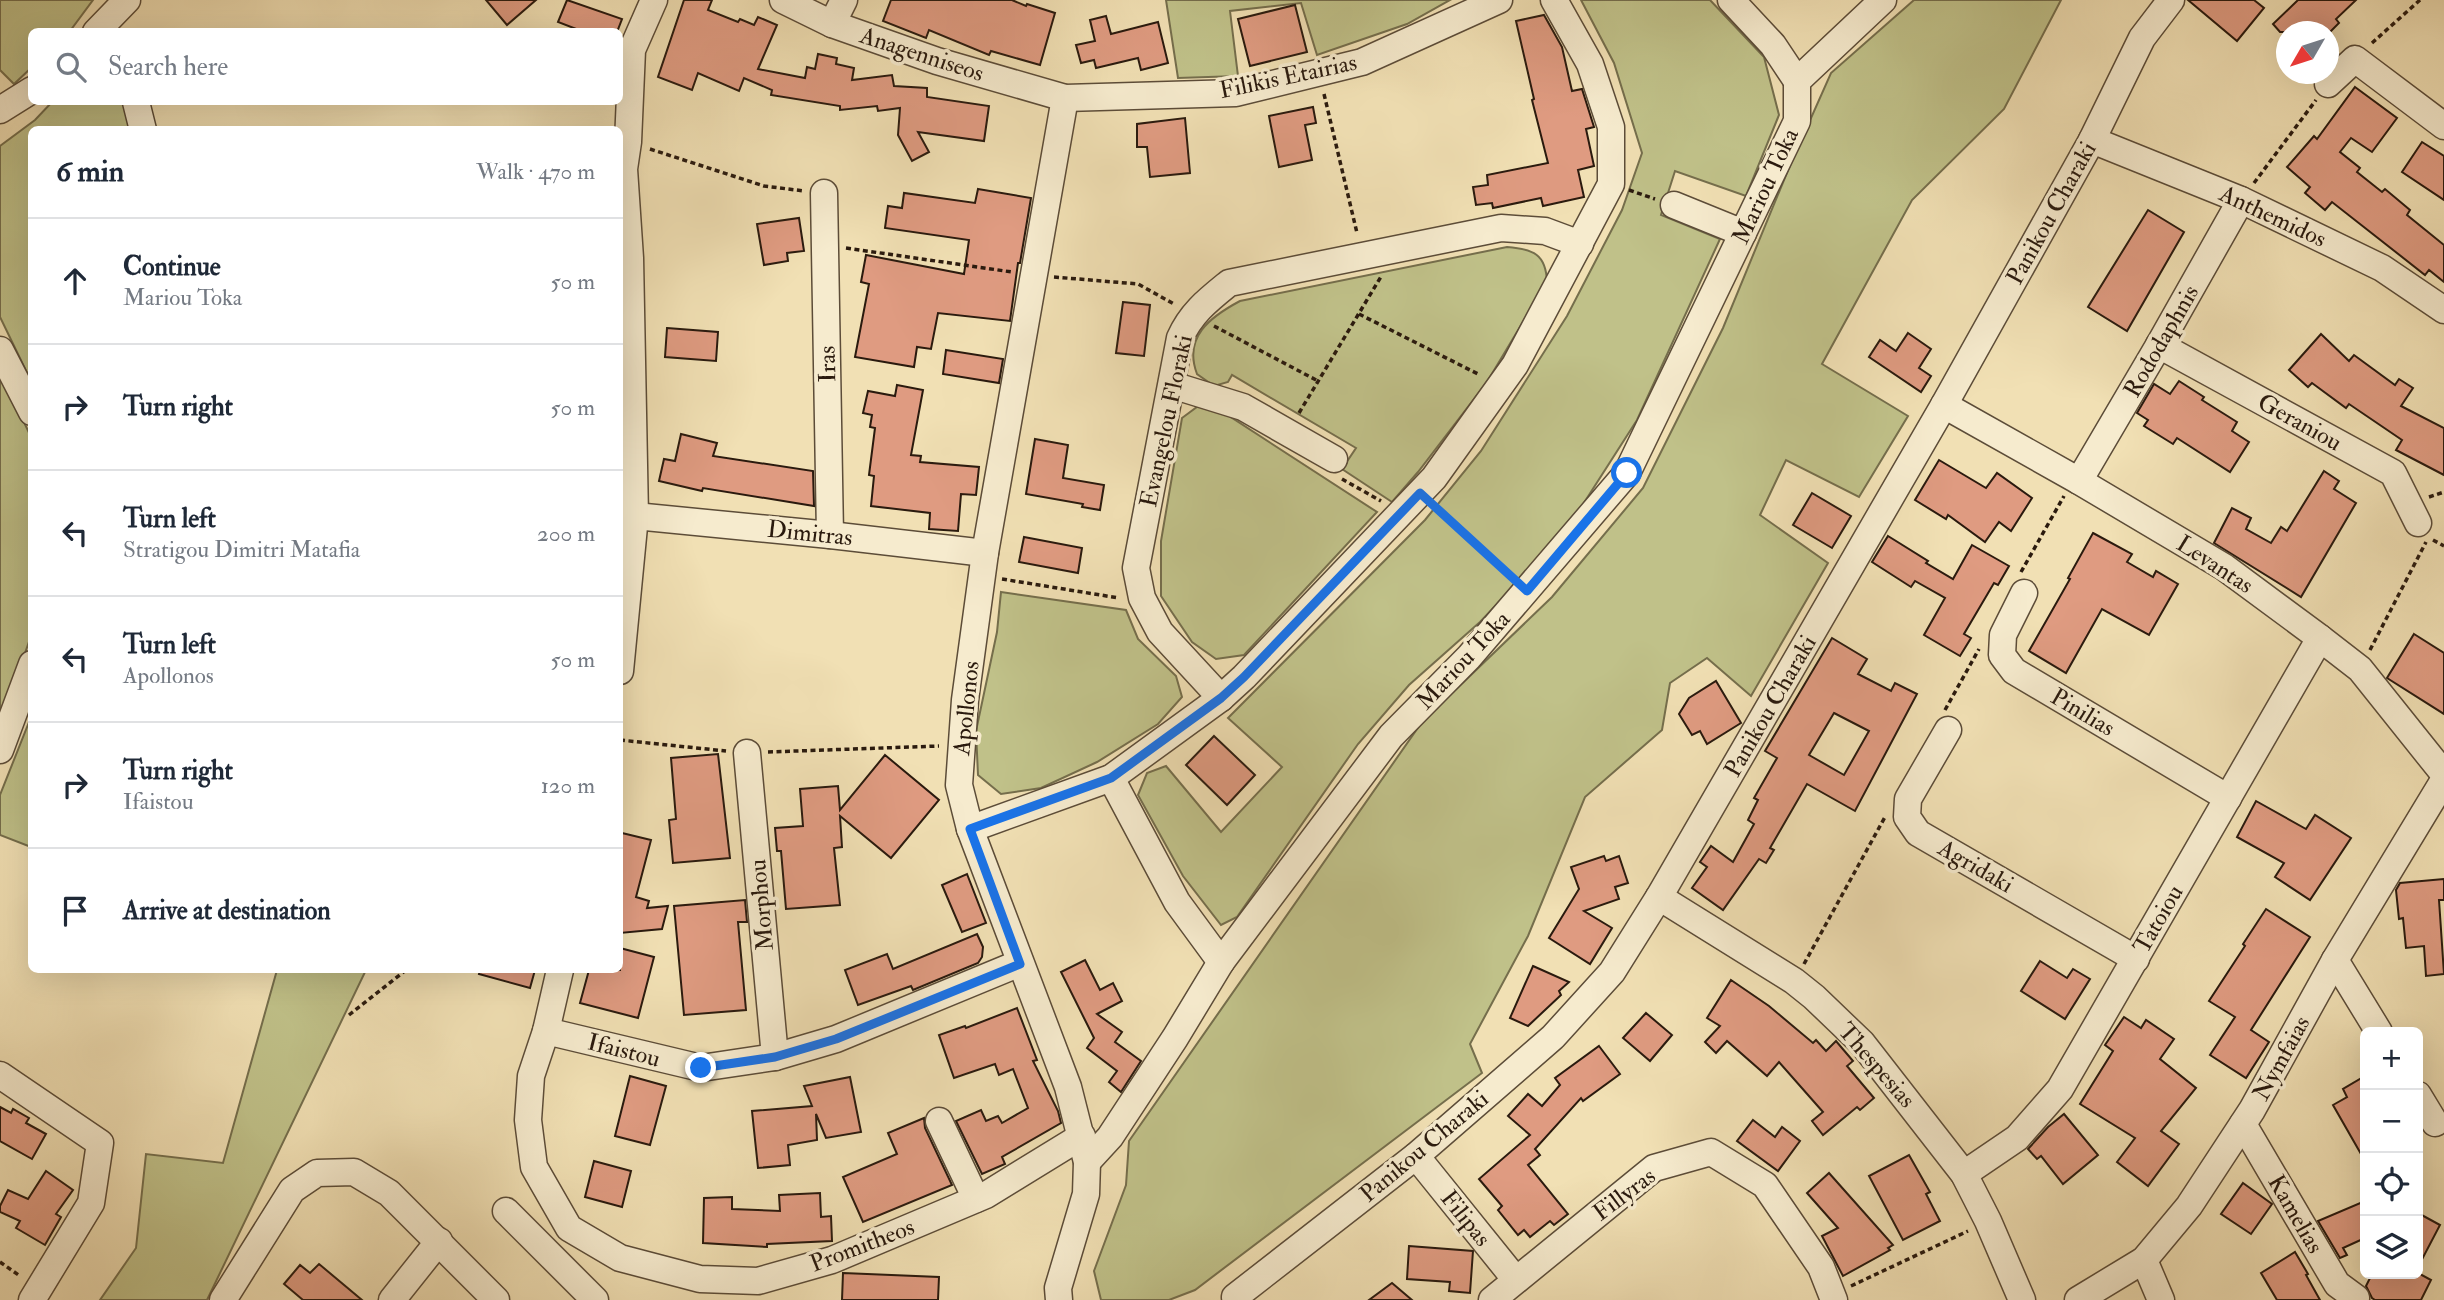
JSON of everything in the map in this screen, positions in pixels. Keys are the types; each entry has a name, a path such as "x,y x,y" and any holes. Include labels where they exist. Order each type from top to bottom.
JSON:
{"street":[{"path":"102,28 127,0"},
{"path":"623,640 635,516 624,169 628,142 632,50 654,0"},
{"name":"Anagenniseos","path":"783,0 832,24 937,61 1065,98"},
{"path":"832,24 844,0"},
{"name":"Filikis Etairias","path":"1065,98 1236,93 1362,62 1499,0"},
{"path":"970,829 1111,778 1221,698 1434,478 1501,385 1515,365 1611,184 1611,127 1590,64 1554,0"},
{"path":"1731,0 1773,45 1797,81 1883,0"},
{"name":"Panikou Charaki","path":"1234,1299 1416,1156 1553,1037 1612,972 1659,897 1944,405 2092,140 2142,38 2171,0"},
{"path":"2339,74 2355,59 2444,126"},
{"name":"Mariou Toka","path":"1087,1162 1110,1137 1221,962 1391,736 1469,657 1627,473 1797,121 1797,81"},
{"path":"0,110 28,92"},
{"name":"Apollonos","path":"1059,1300 1058,1288 1086,1194 1087,1162 1082,1136 1068,1087 970,829 959,785 965,700 984,564 1065,98"},
{"path":"137,105 141,126"},
{"name":"Anthemidos","path":"2092,140 2241,200 2382,268 2444,310"},
{"name":"Iras","path":"824,193 830,535"},
{"name":"Rododaphnis","path":"2079,481 2160,345 2241,200"},
{"path":"1674,205 1743,233"},
{"name":"Evangelou Floraki","path":"1221,698 1160,632 1142,598 1136,568 1180,338 1193,315 1202,304 1229,283 1502,228 1545,231 1580,244"},
{"name":"Geraniou","path":"2160,345 2393,473 2424,530"},
{"path":"0,350 28,404"},
{"path":"1172,385 1242,407 1334,459"},
{"name":"Levantas","path":"1944,405 2224,567 2360,669 2444,774"},
{"name":"Dimitras","path":"635,516 830,535 984,564"},
{"name":"Pinilias","path":"2024,593 2003,635 2002,655 2014,671 2228,798"},
{"name":"Tatoiou","path":"1964,1174 2017,1138 2060,1089 2320,638"},
{"path":"0,750 28,675"},
{"name":"Agridaki","path":"1948,730 1908,799 1907,817 1918,832 2136,959"},
{"name":"Morphou","path":"747,753 775,1057"},
{"path":"1111,778 1177,902 1221,962"},
{"name":"Nymfaias","path":"2078,1300 2144,1260 2189,1206 2243,1124 2335,960 2444,780"},
{"name":"Thespesias","path":"1659,897 1794,981 1862,1043 1964,1174 1989,1222 2021,1300"},
{"path":"2335,960 2376,1027"},
{"name":"Ifaistou","path":"546,1031 701,1068 775,1057 836,1039 1020,964"},
{"name":"Promitheos","path":"559,973 546,1031 531,1076 528,1121 534,1167 569,1228 620,1258 700,1279 758,1281 832,1260 986,1195 1082,1136"},
{"path":"0,1075 100,1143 91,1203 32,1300"},
{"path":"2423,1103 2435,1123"},
{"path":"939,1121 976,1199"},
{"name":"Kamelias","path":"2243,1124 2337,1284 2356,1298"},
{"name":"Fillyras","path":"1492,1300 1654,1168 1711,1152 1765,1185 1821,1267 1833,1297"},
{"name":"Filipas","path":"1416,1156 1516,1280"},
{"path":"223,1300 292,1190 317,1173 354,1172 389,1193 496,1300"},
{"path":"506,1211 595,1300"},
{"path":"543,1250 569,1228"},
{"path":"392,1300 439,1241"},
{"path":"2144,1260 2161,1300"}],"path":[{"path":"2355,59 2420,0"},
{"path":"1319,72 1362,256"},
{"path":"2241,200 2328,84"},
{"path":"628,142 764,186 824,193"},
{"path":"1611,184 1674,205"},
{"path":"825,245 1034,275 1138,284 1318,381"},
{"path":"1287,432 1398,249"},
{"path":"1358,314 1501,385"},
{"path":"1334,459 1333,474 1401,512"},
{"path":"1420,493 1527,591"},
{"path":"2360,669 2424,530"},
{"path":"984,564 1111,598 1142,598"},
{"path":"623,740 747,753 962,745"},
{"path":"349,1015 402,973"},
{"path":"1833,1297 1989,1222"}],"green space":[{"path":"0,0 93,0 72,28 28,28 28,71 14,84 0,70"},
{"path":"1166,0 1450,0 1407,24 1317,55 1301,3 1230,11 1238,76 1178,78"},
{"path":"1581,0 1710,0 1764,57 1779,115 1746,196 1675,171 1661,215 1720,239 1637,420 1564,534 1480,622 1409,685 1358,744 1237,917 1221,925 1183,876 1138,795 1147,773 1166,766 1221,832 1282,767 1228,718 1425,520 1481,451 1567,316 1622,210 1642,153 1614,63"},
{"path":"1914,0 2061,0 2004,109 1912,200 1822,364 1908,416 1859,497 1786,460 1760,515 1828,563 1751,696 1707,658 1670,683 1662,730 1585,797 1528,936 1470,1044 1482,1073 1195,1290 1169,1300 1101,1300 1094,1271 1126,1185 1129,1141 1422,722 1552,597 1643,488 1723,328 1831,73"},
{"path":"49,105 128,107 128,126 28,126 28,375 0,317 0,146 35,120"},
{"path":"1507,247 1524,249 1541,259 1547,282 1487,382 1392,502 1342,469 1356,448 1232,375 1228,382 1214,386 1197,374 1194,349 1202,330 1219,314 1240,301"},
{"path":"0,372 28,431 28,645 0,724"},
{"path":"1201,404 1229,416 1377,512 1244,655 1216,659 1192,642 1161,596 1161,541 1182,418"},
{"path":"1001,592 1126,610 1138,639 1176,676 1182,697 1158,724 1097,762 1041,788 1001,794 978,775 976,731 997,632"},
{"path":"28,725 28,846 0,835 0,795"},
{"path":"276,973 365,973 207,1300 100,1300 136,1248 146,1154 223,1163"}],"building":[{"path":"486,0 536,0 507,25"},
{"path":"567,0 622,19 619,28 574,28 558,22"},
{"path":"684,0 712,0 708,10 738,22 740,19 754,25 758,17 777,25 758,69 805,78 807,67 815,69 818,54 837,58 836,64 854,68 852,80 892,75 894,86 927,88 927,97 989,106 984,141 918,132 929,152 912,161 898,135 900,108 878,111 877,106 840,110 840,106 771,95 772,90 744,78 739,91 698,73 692,90 658,77"},
{"path":"891,0 1012,0 1055,13 1040,65 991,51 989,55 929,30 926,38 883,21"},
{"path":"2188,0 2254,0 2264,8 2237,41"},
{"path":"2298,0 2356,0 2336,19 2338,21 2276,21"},
{"path":"1295,5 1307,52 1250,66 1238,19"},
{"path":"1544,15 1562,47 1572,91 1582,89 1594,127 1586,129 1594,166 1578,170 1584,197 1543,206 1541,198 1493,208 1492,203 1476,205 1473,187 1488,185 1487,175 1548,163 1516,21"},
{"path":"1106,16 1111,34 1158,22 1168,63 1141,70 1138,58 1096,68 1094,60 1081,63 1076,45 1095,41 1090,20"},
{"path":"2355,87 2397,118 2372,152 2351,138 2340,152 2360,168 2357,172 2382,192 2385,189 2410,210 2407,215 2444,245 2444,282 2429,270 2425,275 2332,202 2325,210 2305,193 2310,187 2287,167 2314,136 2317,139"},
{"path":"1313,107 1316,123 1305,125 1312,160 1279,167 1269,116"},
{"path":"1185,118 1190,173 1150,177 1147,147 1137,147 1137,124"},
{"path":"2422,142 2444,156 2444,200 2402,172"},
{"path":"978,189 1031,198 1010,321 938,313 931,349 917,347 914,367 855,357 869,284 861,282 866,255 964,274 969,240 885,228 888,206 902,208 904,193 975,203"},
{"path":"2148,210 2184,232 2127,331 2088,307"},
{"path":"799,218 804,251 787,253 788,261 764,265 757,224"},
{"path":"1123,302 1150,305 1144,356 1116,353"},
{"path":"667,328 718,332 716,361 665,357"},
{"path":"1908,333 1931,349 1919,368 1931,376 1921,392 1869,357 1880,340 1896,351"},
{"path":"2321,334 2349,361 2354,355 2395,385 2399,379 2413,388 2401,406 2444,428 2444,475 2396,450 2402,440 2349,404 2346,408 2312,383 2308,387 2289,370"},
{"path":"946,350 1003,359 999,383 943,374"},
{"path":"2179,381 2204,397 2202,400 2237,422 2232,431 2249,442 2230,472 2177,438 2173,444 2144,426 2148,420 2137,413 2154,384 2170,394"},
{"path":"897,385 923,390 911,455 921,456 920,462 979,467 976,495 961,494 958,531 929,529 930,513 871,506 874,476 869,475 875,428 870,427 872,415 863,413 868,391 895,396"},
{"path":"681,434 717,443 713,456 813,471 814,506 703,488 702,491 659,481 664,459 675,461"},
{"path":"1035,439 1068,445 1063,478 1104,485 1100,510 1082,507 1083,504 1026,494"},
{"path":"1939,460 1986,488 1997,473 2032,498 2011,531 1999,522 1985,542 1948,515 1946,519 1915,500"},
{"path":"2324,471 2339,481 2334,489 2356,503 2301,597 2214,543 2232,508 2251,518 2246,529 2271,543 2281,527 2287,531"},
{"path":"1812,493 1851,516 1832,548 1793,525"},
{"path":"2093,533 2132,554 2127,562 2153,577 2156,571 2178,584 2149,635 2102,609 2066,673 2029,651"},
{"path":"1888,536 1953,579 1972,545 2009,566 1998,585 1994,583 1964,634 1971,638 1960,656 1924,635 1945,598 1915,581 1911,587 1872,562"},
{"path":"1024,537 1082,548 1078,573 1019,562"},
{"path":"2414,634 2444,653 2444,714 2387,678"},
{"path":"1832,638 1867,659 1858,674 1891,691 1895,683 1917,694 1855,811 1807,784 1770,848 1774,850 1766,863 1759,859 1723,910 1692,888 1707,867 1700,862 1711,846 1733,862 1754,824 1748,820 1758,800 1754,798 1777,758 1765,751","holes":["1834,713 1869,731 1844,775 1809,755"]},
{"path":"1716,681 1741,723 1707,744 1700,731 1692,735 1679,714 1689,698"},
{"path":"1214,736 1255,775 1227,805 1186,765"},
{"path":"718,754 730,858 673,863 669,820 676,819 671,758"},
{"path":"885,755 939,800 891,858 840,816 842,847 834,848 840,905 786,909 781,851 777,851 775,828 803,826 800,789 838,786 840,810"},
{"path":"2256,801 2306,829 2315,815 2351,838 2310,900 2275,877 2284,863 2237,837"},
{"path":"623,833 651,840 636,897 649,901 647,908 668,906 662,929 623,933"},
{"path":"1604,856 1606,861 1619,856 1628,883 1615,887 1619,899 1584,911 1612,928 1590,964 1549,938 1579,889 1571,867"},
{"path":"967,874 986,923 962,932 942,885"},
{"path":"2444,879 2444,900 2439,900 2444,974 2426,976 2424,946 2406,948 2403,918 2399,919 2396,890 2400,883"},
{"path":"745,900 747,922 738,922 746,1010 684,1015 674,906"},
{"path":"2266,909 2310,937 2251,1030 2269,1042 2246,1078 2210,1055 2235,1017 2209,1001"},
{"path":"977,934 983,947 978,963 913,990 911,986 858,1005 845,970 887,954 893,969"},
{"path":"623,949 654,957 638,1018 580,1003 588,973 623,973"},
{"path":"1085,960 1100,990 1113,983 1122,1001 1097,1014 1122,1032 1115,1042 1141,1061 1121,1092 1109,1082 1117,1071 1087,1048 1094,1038 1061,972"},
{"path":"2040,961 2067,978 2073,969 2090,979 2065,1019 2021,991"},
{"path":"1533,966 1569,982 1559,991 1561,995 1528,1026 1510,1018"},
{"path":"479,973 534,973 530,988"},
{"path":"1731,980 1769,1006 1813,1043 1816,1040 1826,1051 1836,1041 1853,1061 1847,1066 1874,1098 1860,1110 1857,1107 1823,1135 1812,1121 1823,1112 1779,1062 1767,1076 1727,1041 1716,1053 1705,1042 1720,1026 1707,1018"},
{"path":"1017,1008 1037,1060 1033,1061 1058,1111 1061,1123 1002,1157 1005,1164 982,1174 956,1121 981,1110 986,1121 998,1116 1002,1123 1028,1108 1013,1069 999,1075 995,1064 954,1078 939,1035 965,1026 966,1028"},
{"path":"1646,1013 1672,1035 1650,1061 1623,1038"},
{"path":"2124,1017 2141,1028 2146,1020 2174,1039 2160,1059 2196,1088 2161,1131 2179,1144 2148,1186 2117,1162 2135,1138 2080,1104 2113,1051 2105,1045"},
{"path":"1599,1046 1620,1074 1583,1101 1581,1098 1535,1149 1540,1155 1528,1165 1568,1214 1554,1225 1550,1221 1530,1237 1524,1230 1518,1235 1498,1210 1502,1206 1479,1179 1530,1135 1508,1116 1528,1094 1542,1106 1560,1085 1555,1078"},
{"path":"630,1076 666,1086 650,1145 615,1136"},
{"path":"850,1077 861,1132 826,1138 816,1114 817,1140 788,1145 790,1165 758,1168 752,1111 812,1106 804,1086"},
{"path":"2360,1079 2360,1152 2333,1105 2347,1097 2343,1089"},
{"path":"0,1107 11,1113 13,1109 29,1118 26,1123 46,1134 32,1159 0,1141"},
{"path":"2064,1114 2098,1155 2063,1184 2041,1156 2037,1159 2028,1149"},
{"path":"924,1118 925,1128 952,1185 863,1222 843,1177 897,1154 888,1133"},
{"path":"1753,1120 1775,1137 1782,1127 1800,1141 1778,1171 1737,1141"},
{"path":"1909,1155 1930,1192 1926,1194 1940,1221 1903,1240 1869,1176"},
{"path":"594,1161 631,1171 622,1207 585,1197"},
{"path":"46,1171 73,1190 56,1214 61,1217 45,1245 16,1228 20,1221 0,1212 0,1206 8,1190 28,1199"},
{"path":"1829,1173 1893,1245 1888,1248 1890,1250 1843,1276 1822,1236 1838,1228 1807,1193"},
{"path":"2243,1183 2272,1204 2251,1234 2221,1214"},
{"path":"820,1193 821,1217 831,1216 832,1241 767,1244 767,1247 703,1243 704,1198 732,1197 732,1209 780,1211 779,1195"},
{"path":"2360,1203 2360,1240 2343,1248 2347,1255 2340,1258 2318,1221"},
{"path":"2423,1216 2440,1225 2423,1257"},
{"path":"1409,1246 1473,1251 1470,1293 1449,1291 1450,1282 1407,1279"},
{"path":"2295,1252 2320,1300 2277,1300 2261,1273"},
{"path":"319,1264 362,1300 303,1300 284,1284 300,1265 310,1273"},
{"path":"843,1273 939,1277 938,1300 842,1300"},
{"path":"2423,1276 2431,1280 2421,1300 2375,1300 2366,1286 2370,1279 2423,1279"},
{"path":"1392,1283 1412,1300 1369,1300"}],"route":[{"path":"701,1068 775,1057 836,1039 1020,964 970,829 1111,778 1221,698 1420,493 1527,591 1627,473"}]}
